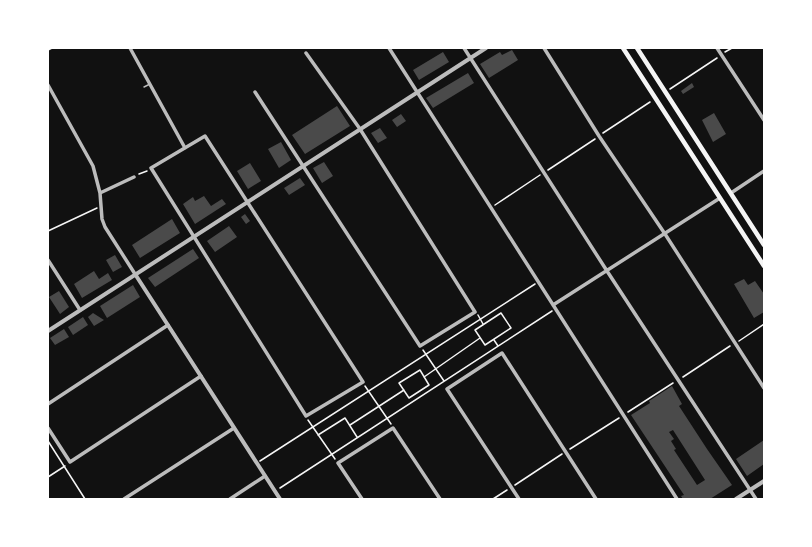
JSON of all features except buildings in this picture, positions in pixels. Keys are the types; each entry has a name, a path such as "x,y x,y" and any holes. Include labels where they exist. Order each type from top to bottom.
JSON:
{"main road":[{"path":"623,48 764,266"},
{"path":"637,48 764,245"}],"street":[{"path":"130,48 185,148"},
{"path":"388,48 677,499"},
{"path":"464,48 756,499"},
{"path":"48,330 486,48"},
{"path":"544,48 599,136 764,388"},
{"path":"717,48 764,120"},
{"path":"256,92 420,346 475,312 360,129 306,53"},
{"path":"48,85 93,166 100,194 102,218 105,227 280,499"},
{"path":"205,136 363,382 306,416 152,168 185,148 205,136"},
{"path":"730,193 764,171"},
{"path":"100,194 134,177"},
{"path":"554,307 720,198"},
{"path":"48,260 80,310"},
{"path":"48,404 168,325"},
{"path":"519,499 448,388 502,353 596,499"},
{"path":"48,428 70,462 200,376"},
{"path":"124,499 234,428"},
{"path":"362,499 338,463 393,428 440,499"},
{"path":"230,499 265,476"},
{"path":"736,499 764,481"}],"lane":[{"path":"144,87 150,84"}],"path":[{"path":"48,50 52,48"},
{"path":"668,90 732,48"},
{"path":"490,208 650,102"},
{"path":"134,177 152,168"},
{"path":"48,231 102,205"},
{"path":"256,463 538,282"},
{"path":"275,491 498,346 554,307"},
{"path":"475,312 484,324"},
{"path":"502,313 512,328 485,345 480,337 475,330 502,313"},
{"path":"493,499 764,324"},
{"path":"424,377 480,337"},
{"path":"494,340 498,346"},
{"path":"420,346 448,388"},
{"path":"420,370 429,385 409,398 404,390 399,383 420,370"},
{"path":"363,382 393,428"},
{"path":"350,425 404,390"},
{"path":"306,416 338,463"},
{"path":"318,435 344,418 358,437"},
{"path":"48,441 85,499"},
{"path":"48,477 70,462"}]}
